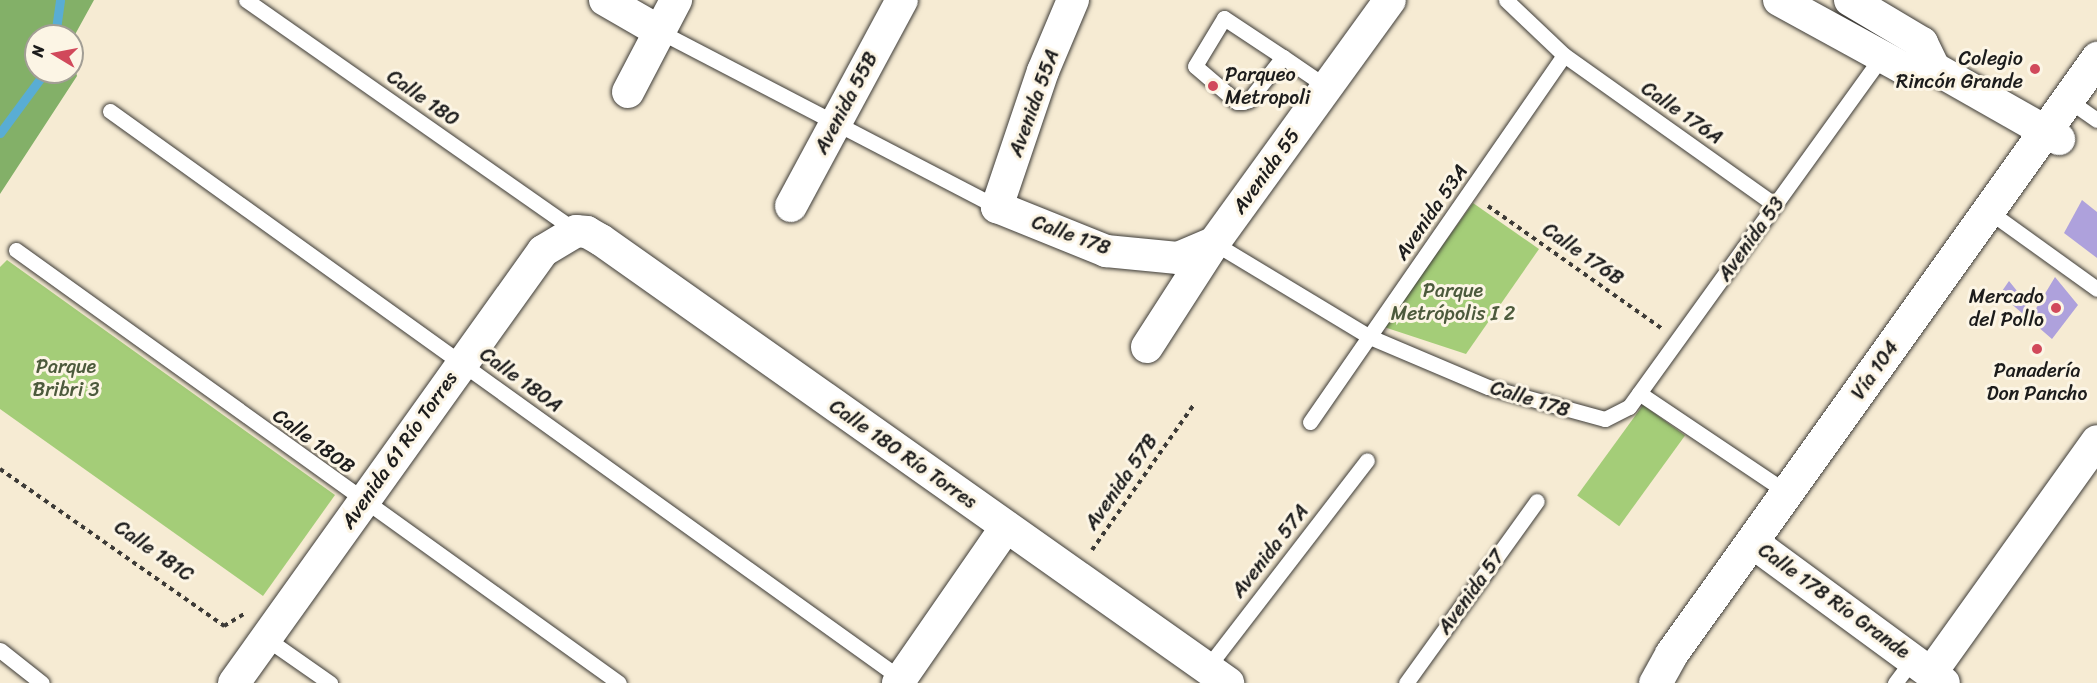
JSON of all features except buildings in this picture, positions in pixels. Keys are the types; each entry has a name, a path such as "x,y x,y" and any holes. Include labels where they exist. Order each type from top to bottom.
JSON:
{"main road":[{"name":"Vía 104","path":"1662,683 1758,547 2001,220 2097,58"},
{"name":"Vía 104","path":"1655,683 1671,654 1758,547 1788,493 2051,135 2092,105"}],"street":[{"name":"Calle 178","path":"605,0 659,31"},
{"path":"628,92 676,0"},
{"name":"Avenida 55B","path":"792,206 902,0"},
{"name":"Avenida 55A","path":"997,207 1043,71 1073,0"},
{"name":"Avenida 55","path":"1148,347 1214,243 1390,0"},
{"path":"1779,0 1881,58 1903,68 1934,68 2051,135"},
{"path":"1868,5 1922,43 1934,68"},
{"name":"Calle 178","path":"997,207 1106,251 1136,256 1178,258 1214,243"},
{"name":"Avenida 61 Río Torres","path":"234,683 460,362 543,251 576,231"},
{"name":"Calle 180 Río Torres","path":"576,231 587,232 601,240 1217,676"},
{"path":"1921,674 2097,441"},
{"path":"902,682 1006,527"},
{"name":"Calle 178 Río Grande","path":"1758,547 1921,674"}],"lane":[{"name":"Calle 180","path":"246,0 576,231"},
{"name":"Calle 176A","path":"1506,0 1564,55 1775,205"},
{"path":"1283,57 1250,100 1243,102 1229,96 1195,66 1224,18 1283,57 1327,87"},
{"name":"Calle 178","path":"659,31 836,121 997,207"},
{"name":"Avenida 53A","path":"1310,422 1470,194 1564,55"},
{"name":"Avenida 53","path":"1616,415 1639,393 1881,58"},
{"name":"Calle 180A","path":"110,111 902,682"},
{"path":"2001,220 2097,289"},
{"name":"Calle 178","path":"1214,243 1370,337 1488,387 1588,417 1605,419 1616,415"},
{"name":"Calle 180B","path":"16,250 363,502 619,683"},
{"path":"1639,393 1788,493"},
{"name":"Avenida 57A","path":"1217,676 1367,460"},
{"name":"Avenida 57","path":"1406,683 1537,501"},
{"path":"275,627 330,683"},
{"path":"0,650 42,683"}],"path":[{"name":"Calle 176B","path":"1470,194 1678,340"},
{"name":"Avenida 57B","path":"1074,576 1192,406"},
{"name":"Calle 181C","path":"0,469 224,626 245,613 256,598 275,627"}],"green space":[{"path":"0,0 94,0 81,24 24,24 24,84 72,84 0,194"},
{"name":"Parque Metrópolis I 2","path":"1473,203 1539,249 1466,354 1384,327"},
{"name":"Parque Bribri 3","path":"7,260 335,495 263,596 0,409 0,267"},
{"path":"1643,405 1685,436 1619,526 1577,496"}],"waterway":[{"path":"57,24 60,0"},
{"path":"0,133 36,84"}],"place":[{"name":"Colegio Rincón Grande","path":"2035,69"},
{"name":"Parqueo Metropoli","path":"1213,86"},
{"name":"Mercado del Pollo","path":"2056,308"},
{"name":"Panadería Don Pancho","path":"2037,349"}]}
